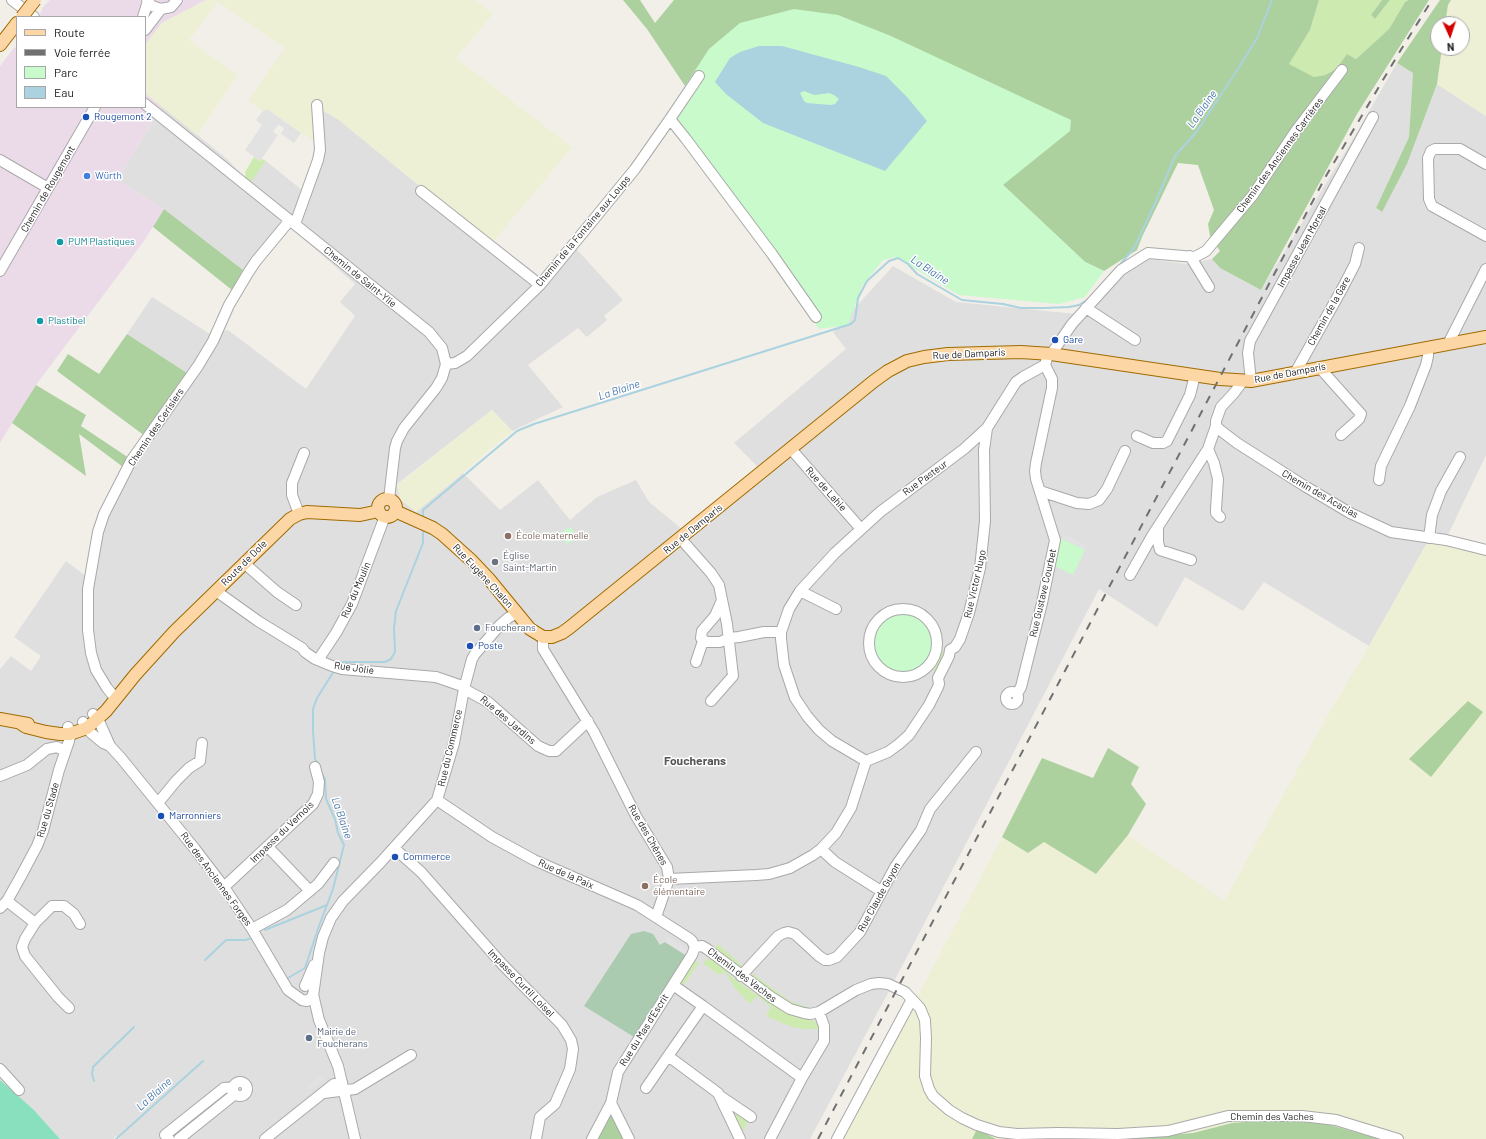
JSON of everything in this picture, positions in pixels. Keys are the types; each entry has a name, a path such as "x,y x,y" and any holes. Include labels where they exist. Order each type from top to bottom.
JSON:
{"main road":[{"path":"23,16 35,0"},
{"path":"0,45 16,24"},
{"name":"Rue de Damparis","path":"543,637 552,637 569,628 681,539 874,381 897,366 907,362 924,357 948,354 1010,352 1051,354 1246,381 1486,337"},
{"path":"299,514 317,512 360,515 387,512 396,504 389,499"},
{"name":"Rue Eugène Chalon","path":"387,512 433,528 453,543 489,579 530,629 543,637"},
{"name":"Route de Dole","path":"0,719 69,730 85,725 95,717 136,675 174,632 290,519 299,514"}],"street":[{"path":"12,0 33,16"},
{"path":"143,16 147,1 155,8 166,9 176,2 185,0"},
{"path":"146,29 161,9"},
{"name":"Chemin des Anciennes Carrières","path":"1051,354 1072,324 1121,270 1148,253 1195,257 1206,251 1254,195 1295,132 1342,70"},
{"name":"Chemin de la Fontaine aux Loups","path":"446,364 455,362 467,356 540,285 635,169 699,76"},
{"name":"Chemin de Saint-Ylie","path":"146,105 429,332 442,348 446,364"},
{"path":"292,222 318,160 320,150 318,105"},
{"name":"Chemin de Rougemont","path":"0,271 94,108"},
{"name":"Impasse Jean Moreal","path":"1246,381 1250,341 1373,117"},
{"path":"670,119 772,254 816,317"},
{"path":"1486,164 1460,149 1435,149 1431,152 1428,158 1429,199 1432,206 1486,236"},
{"path":"0,160 48,188"},
{"path":"421,191 540,285"},
{"name":"Chemin des Cerisiers","path":"114,697 100,677 93,662 88,630 88,589 98,532 104,514 131,461 202,360 229,305 248,273 260,256 292,222"},
{"name":"Chemin de la Gare","path":"1295,373 1345,283 1354,264 1359,248"},
{"path":"1190,256 1209,287"},
{"path":"1450,344 1450,340 1486,269"},
{"path":"1086,308 1134,340"},
{"path":"1379,480 1381,466 1410,406 1426,365 1428,348"},
{"path":"1045,365 1047,358 1051,354"},
{"path":"389,499 395,448 400,434 440,382 446,364"},
{"name":"Rue Pasteur","path":"866,761 832,741 819,730 801,707 787,676 784,665 781,632 789,609 800,591 818,569 861,528 964,449 987,428 1016,382 1027,374 1045,365"},
{"name":"Rue Gustave Courbet","path":"1017,694 1022,687 1056,540 1036,479 1036,463 1052,383 1052,379 1045,365"},
{"path":"1319,368 1360,414 1359,419 1341,435"},
{"path":"1137,436 1153,443 1163,443 1167,441 1190,395 1195,375"},
{"path":"1130,575 1208,449 1216,426 1217,415 1221,407 1246,381"},
{"name":"Chemin des Acacias","path":"1216,426 1237,443 1303,485 1350,513 1391,532 1446,540 1486,550"},
{"name":"Rue Victor Hugo","path":"866,761 888,752 909,735 929,705 938,687 938,678 949,656 950,650 956,647 967,620 975,593 980,568 986,521 984,460 987,428"},
{"name":"Rue de Lahie","path":"791,449 861,528"},
{"path":"964,449 976,452 984,460"},
{"path":"1208,449 1214,463 1218,479 1216,513 1220,517"},
{"path":"1040,491 1077,504 1088,504 1099,500 1107,489 1125,451"},
{"path":"299,514 292,495 292,483 304,453"},
{"path":"1429,538 1432,515 1441,491 1460,457"},
{"name":"Rue du Moulin","path":"318,660 336,633 352,604 387,512"},
{"path":"1158,528 1158,542 1160,550 1191,560"},
{"path":"681,539 715,579 719,585 722,600 729,638 733,676 711,701"},
{"path":"244,564 277,592 296,605"},
{"name":"Rue Jolie","path":"216,591 230,602 318,660 342,669 436,677 464,688"},
{"path":"800,591 836,609"},
{"path":"696,662 703,641 701,638 702,631 715,616 722,600"},
{"path":"938,678 930,674 920,673 907,677 898,677 889,675 881,670 872,658 869,648 869,638 872,628 886,613 898,609 915,611 932,624 943,645 950,650"},
{"name":"Rue du Commerce","path":"308,990 316,980 318,956 323,937 329,923 343,901 394,848 437,800 454,743 464,688 475,654 500,625 517,613"},
{"path":"703,641 714,643 729,638 764,632 781,632"},
{"path":"920,673 933,659 937,650 937,636"},
{"name":"Rue des Chênes","path":"543,637 543,649 588,721 636,816 666,867 669,879 769,874 780,872 797,865 821,849 836,833 854,801 866,761"},
{"name":"Rue des Jardins","path":"464,688 488,702 538,746 549,751 556,751 588,721"},
{"name":"Rue des Anciennes Forges","path":"95,717 110,746 158,803 224,887 252,929 288,990 301,999 319,1020"},
{"name":"Rue des Anciennes Forges","path":"85,725 103,743 110,746"},
{"name":"Rue du Stade","path":"3,905 37,846 43,831 69,741 69,730"},
{"path":"158,803 176,780 189,768 200,762 202,743"},
{"path":"0,776 27,765 47,749 57,747 65,751"},
{"name":"Rue Claude Guyon","path":"742,976 778,936 788,932 795,934 825,960 834,959 860,932 895,867 921,830 930,809 976,752"},
{"name":"Impasse du Vernois","path":"224,887 313,804 318,794 319,782 315,767"},
{"name":"Rue de la Paix","path":"437,800 482,831 528,857 637,905 692,941 695,946"},
{"path":"268,847 310,891"},
{"name":"Impasse Curtil Loisel","path":"394,848 420,872 502,964 562,1025 571,1040 572,1057 570,1069 555,1104 540,1117 536,1139"},
{"path":"821,849 835,862 881,891"},
{"path":"252,929 288,910 318,884 334,863"},
{"path":"656,917 669,879"},
{"path":"3,905 35,923"},
{"path":"69,1008 58,997 23,953 23,942 35,923 52,906 64,906 74,914 80,924"},
{"name":"Chemin des Vaches","path":"695,946 707,948 771,997 790,1009 804,1013 810,1014 819,1012 856,990 879,983 888,984 905,992 920,1008 925,1020 925,1076 933,1096 956,1114 990,1130 1017,1134 1118,1134 1168,1131 1228,1116 1302,1116 1336,1120 1398,1139"},
{"name":"Rue du Mas d'Escrit","path":"592,1139 611,1103 618,1072 692,956 695,946"},
{"path":"283,980 291,985 308,990"},
{"path":"673,985 802,1078"},
{"path":"301,999 299,990 308,990"},
{"path":"308,990 338,1066 340,1086 355,1139"},
{"path":"837,1139 912,999"},
{"path":"646,1088 703,1006"},
{"path":"770,1139 802,1078 824,1041 824,1026 819,1012"},
{"path":"265,1139 324,1093 340,1086 355,1089 411,1055"},
{"path":"668,1056 719,1095 751,1117"},
{"path":"0,1069 19,1090"},
{"path":"169,1139 165,1135 224,1088 234,1090 179,1139"},
{"path":"719,1095 740,1139"},
{"path":"611,1103 629,1139"}],"shaded area":[{"path":"50,0 206,0 162,23 146,44 146,16 39,16 43,7"},
{"path":"16,47 16,108 146,108 146,94 162,106 117,180 164,209 144,241 36,385 0,443 0,66"},
{"path":"1397,63 1413,73 1409,137 1376,208 1381,212 1407,164 1437,84 1486,116 1486,455 1447,537 1432,534 1369,646 1264,582 1243,611 1185,577 1157,627 1099,589 810,1139 120,1139 116,1136 113,1139 60,1139 33,1109 0,1080 0,669 11,656 31,671 41,656 14,637 66,561 87,577 97,524 190,375 127,334 152,297 210,334 228,330 306,389 355,316 340,302 355,284 291,228 243,270 164,209 117,180 162,106 227,159 249,182 266,161 308,195 322,110 339,120 416,183 540,276 570,242 623,300 604,316 607,320 587,337 578,328 528,365 563,407 512,431 492,410 397,484 400,499 416,512 463,473 500,510 538,480 570,520 597,497 636,480 649,502 683,530 758,467 734,443 846,349 833,332 893,266 956,302 1086,315 1127,270 1149,259 1187,264 1212,259 1220,268 1261,290 1353,139"},
{"path":"267,109 301,133 294,143 281,134 284,128 279,125 277,126 273,132 278,135 260,161 245,150 262,125 256,120 263,111"},
{"path":"1063,533 1086,545 1084,549 1062,538"},
{"path":"668,937 690,951 687,956 665,942"},
{"path":"321,1074 325,1078 311,1090 308,1086"}],"green space":[{"path":"206,0 475,0 493,14 456,58 572,147 494,241 416,183 339,120 322,110 324,146 301,133 267,109 263,111 248,101 285,48 218,2 189,40 238,75 197,135 146,94 146,44 162,23"},
{"path":"623,0 640,0 655,23 674,0 1319,0 1310,30 1289,64 1314,77 1325,75 1336,69 1347,54 1356,59 1389,29 1405,2 1409,0 1429,0 1357,114 1261,290 1220,268 1212,259 1220,251 1210,236 1208,224 1214,210 1198,165 1178,163 1137,250 1104,271 1085,262 1003,185 699,68 685,86 647,29"},
{"path":"1319,0 1382,0 1371,15 1375,19 1390,0 1409,0 1405,2 1389,29 1356,59 1347,54 1336,69 1325,75 1314,77 1288,64 1310,30"},
{"path":"1382,0 1390,0 1375,19 1371,15"},
{"path":"1440,0 1451,0 1448,5 1446,16 1430,16 1430,56 1441,56 1437,84 1407,164 1382,212 1376,208 1409,137 1413,73 1397,63"},
{"path":"1451,0 1486,0 1486,116 1437,84 1441,56 1470,56 1470,16 1446,16 1448,5"},
{"path":"794,9 838,15 891,36 1071,120 1070,131 1003,185 1085,262 1104,271 1085,297 1059,304 959,295 896,257 883,260 862,286 848,325 819,329 668,112 709,49 740,23"},
{"path":"254,157 260,161 262,159 266,161 251,182 284,211 246,180 245,172"},
{"path":"164,209 243,270 232,290 153,227"},
{"path":"127,334 190,375 145,436 57,371 68,354 99,374"},
{"path":"36,385 86,415 81,426 129,458 123,467 79,434 86,476 12,423"},
{"path":"492,410 512,431 416,512 400,499 397,485"},
{"path":"571,527 577,538 566,544 560,533"},
{"path":"1432,534 1486,546 1486,1139 1380,1139 1316,1121 1232,1123 1193,1133 1147,1137 996,1139 977,1129 972,1139 842,1139 1002,837 1028,853 1044,842 1096,874 1128,835 1224,901 1325,720 1369,646"},
{"path":"1060,538 1085,550 1073,575 1053,565"},
{"path":"903,611 921,617 929,625 935,643 929,661 921,669 903,675 885,669 877,661 871,643 877,625 885,617"},
{"path":"945,651 946,653 935,672 932,666 939,652"},
{"path":"1468,701 1483,712 1431,777 1409,759"},
{"path":"1108,748 1139,767 1131,784 1146,804 1128,835 1096,874 1044,842 1028,853 1002,837 1042,758 1093,778"},
{"path":"644,931 653,934 660,945 665,942 687,956 634,1037 584,1006 631,934"},
{"path":"718,944 744,967 741,969 719,953 720,952 715,948"},
{"path":"713,958 727,969 727,973 755,994 758,994 796,1015 811,1019 817,1023 820,1029 792,1027 766,1016 771,1007 757,996 750,1004 735,988 725,972 719,975 703,963 708,959"},
{"path":"694,960 699,963 683,986 680,984"},
{"path":"750,972 790,1001 810,1008 809,1011 793,1007 749,978"},
{"path":"0,1080 33,1109 60,1139 0,1139"},
{"path":"733,1110 749,1120 742,1133 732,1112"},
{"path":"612,1112 625,1139 596,1139"},
{"path":"1271,1120 1316,1121 1380,1139 1066,1139 1147,1137 1193,1133 1232,1123"},
{"path":"977,1129 996,1139 972,1139"}],"water":[{"path":"759,46 782,46 886,76 907,97 927,121 885,171 763,123 726,94 715,82 730,58 740,52","holes":["804,91 814,95 829,93 839,99 835,104 831,105 807,103 804,101 800,93"]}],"waterway":[{"name":"La Blaine","path":"1118,267 1134,248 1175,156 1197,131 1234,75 1257,38 1272,0"},
{"name":"La Blaine","path":"423,516 423,510 517,431 534,424 851,324 855,320 858,298 867,281 889,261 898,258 908,264 917,274 962,300 1003,304 1021,308 1044,308 1079,305 1090,298"},
{"name":"La Blaine","path":"339,664 343,662 385,662 391,659 395,652 394,628 396,611 423,543 423,529"},
{"name":"La Blaine","path":"318,764 315,759 313,709 317,698 334,671"},
{"name":"La Blaine","path":"288,978 305,968 333,889 344,845 338,833 335,819 326,799 325,779 321,772"},
{"name":"La Blaine","path":"265,930 327,905"},
{"name":"La Blaine","path":"205,960 226,940 245,940 252,938"},
{"name":"La Blaine","path":"94,1081 92,1074 93,1067 134,1027"},
{"name":"La Blaine","path":"116,1139 203,1061"}],"railway":[{"path":"818,1139 1326,176 1432,0"}],"place":[{"name":"Rougemont 2","path":"86,117"},
{"name":"Würth","path":"87,176"},
{"name":"PUM Plastiques","path":"60,242"},
{"name":"Plastibel","path":"40,321"},
{"name":"Gare","path":"1055,340"},
{"name":"École maternelle","path":"508,536"},
{"name":"Église Saint-Martin","path":"495,562"},
{"name":"Foucherans","path":"477,628"},
{"name":"Poste","path":"470,646"},
{"name":"Marronniers","path":"161,816"},
{"name":"Commerce","path":"395,857"},
{"name":"École élémentaire","path":"645,886"},
{"name":"Mairie de Foucherans","path":"309,1038"}],"district":[{"name":"Foucherans","path":"695,761"}]}
